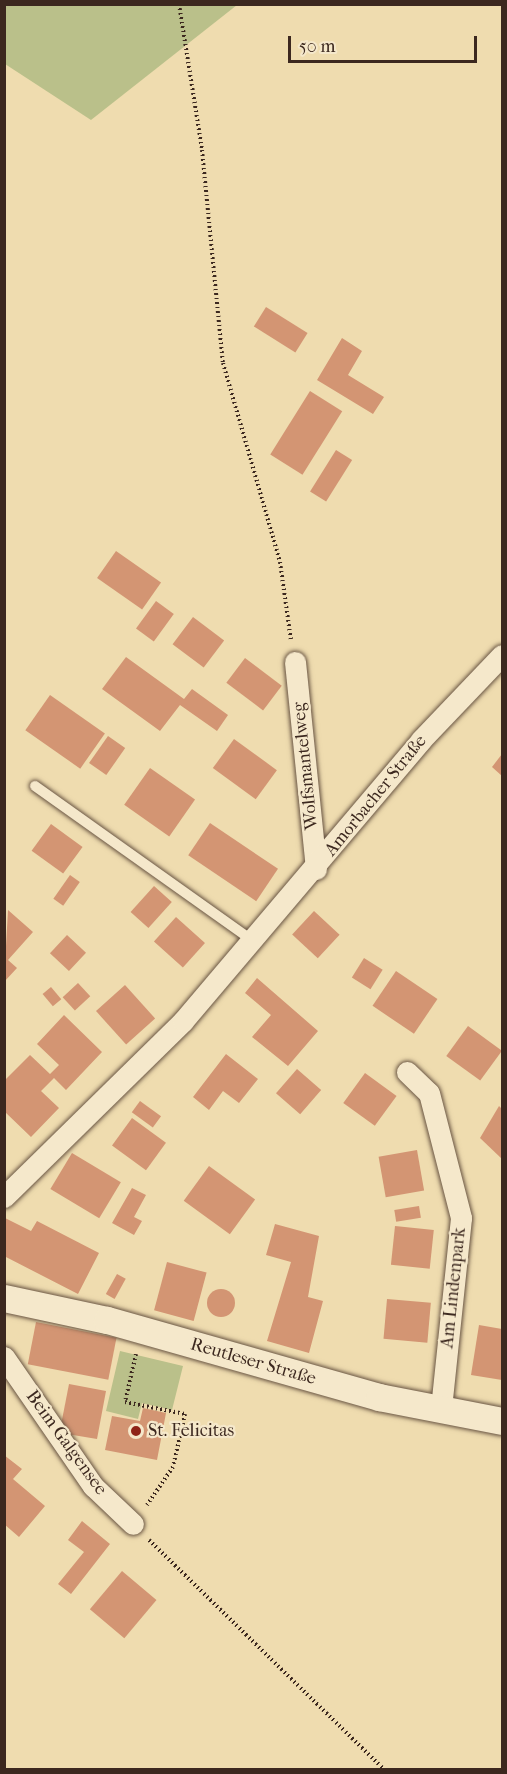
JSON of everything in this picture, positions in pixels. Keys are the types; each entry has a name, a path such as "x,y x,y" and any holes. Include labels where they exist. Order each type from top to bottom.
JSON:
{"street":[{"name":"Amorbacher Straße","path":"4,1197 183,1021 316,869 421,740 502,655"},
{"name":"Wolfsmantelweg","path":"295,662 316,869"},
{"name":"Am Lindenpark","path":"407,1072 429,1093 461,1218 441,1409"},
{"name":"Reutleser Straße","path":"4,1298 142,1330 322,1382 502,1421"},
{"name":"Beim Galgensee","path":"4,1357 93,1486 133,1524"}],"lane":[{"path":"35,786 252,940"}],"path":[{"path":"179,4 202,150 223,363 279,562 295,662"},
{"path":"142,1330 125,1402 185,1414 173,1467 133,1524 385,1770"}],"green space":[{"path":"4,5 237,5 91,120 5,64"},
{"path":"120,1351 183,1366 172,1410 142,1403 138,1419 106,1411"}],"building":[{"path":"266,307 308,333 295,352 254,327"},
{"path":"342,338 362,351 348,375 384,397 373,414 317,380"},
{"path":"310,391 342,411 302,475 270,455"},
{"path":"336,450 352,460 326,502 310,492"},
{"path":"116,551 161,583 142,610 97,578"},
{"path":"156,601 174,614 154,641 136,629"},
{"path":"193,617 224,640 204,668 173,644"},
{"path":"126,657 184,699 192,689 228,715 217,731 180,705 160,731 102,689"},
{"path":"245,658 282,686 263,710 226,683"},
{"path":"50,695 105,733 80,769 25,730"},
{"path":"108,736 125,748 106,775 89,763"},
{"path":"234,739 277,770 256,799 213,768"},
{"path":"502,754 502,776 492,767"},
{"path":"150,768 195,800 169,836 124,805"},
{"path":"210,823 278,869 256,901 188,855"},
{"path":"51,824 83,847 63,874 32,851"},
{"path":"70,875 80,882 63,906 53,899"},
{"path":"154,886 172,902 148,928 131,912"},
{"path":"8,910 33,932 8,960 17,968 4,982"},
{"path":"314,911 340,935 318,958 292,934"},
{"path":"176,917 205,943 183,968 154,942"},
{"path":"67,935 86,953 69,971 50,953"},
{"path":"364,958 383,970 370,989 352,978"},
{"path":"396,971 437,999 414,1034 373,1006"},
{"path":"257,978 318,1031 288,1066 252,1037 271,1015 245,993"},
{"path":"78,983 90,996 75,1010 63,997"},
{"path":"125,985 155,1018 126,1045 96,1011"},
{"path":"51,987 61,999 53,1006 43,994"},
{"path":"64,1015 102,1052 66,1090 54,1078 41,1091 59,1108 31,1137 4,1111 4,1081 30,1055 50,1074 59,1065 37,1044"},
{"path":"468,1026 502,1051 480,1081 446,1056"},
{"path":"226,1054 258,1079 239,1103 223,1091 209,1110 193,1097"},
{"path":"297,1069 321,1090 300,1114 276,1093"},
{"path":"365,1073 397,1096 375,1126 343,1103"},
{"path":"140,1101 161,1116 153,1128 132,1112"},
{"path":"499,1106 502,1109 502,1159 480,1138"},
{"path":"132,1118 166,1143 146,1170 112,1146"},
{"path":"417,1150 424,1190 386,1197 379,1157"},
{"path":"72,1153 121,1182 99,1218 50,1189"},
{"path":"209,1166 255,1200 230,1234 184,1201"},
{"path":"132,1188 146,1195 134,1217 142,1221 134,1235 112,1223"},
{"path":"419,1206 421,1218 396,1222 394,1210"},
{"path":"5,1218 31,1231 37,1221 99,1253 78,1294 4,1256"},
{"path":"275,1224 319,1236 308,1297 323,1301 309,1353 267,1341 291,1262 266,1255"},
{"path":"395,1226 434,1230 430,1269 391,1265"},
{"path":"167,1262 207,1273 194,1321 154,1310"},
{"path":"117,1274 126,1279 115,1299 106,1294"},
{"path":"221,1289 231,1293 235,1303 231,1313 221,1317 211,1313 207,1303 211,1293"},
{"path":"387,1299 431,1303 427,1343 384,1339"},
{"path":"36,1322 116,1338 108,1380 28,1364"},
{"path":"479,1325 502,1329 502,1380 471,1375"},
{"path":"69,1384 106,1391 97,1439 67,1434 61,1425"},
{"name":"St. Felicitas","path":"143,1408 166,1413 157,1460 105,1450 112,1416 140,1421"},
{"path":"4,1455 22,1469 13,1479 45,1506 19,1537 4,1524"},
{"path":"82,1521 110,1544 71,1594 58,1584 84,1552 68,1540"},
{"path":"122,1571 156,1600 124,1638 90,1609"}],"place":[{"name":"St. Felicitas","path":"136,1431"}]}
